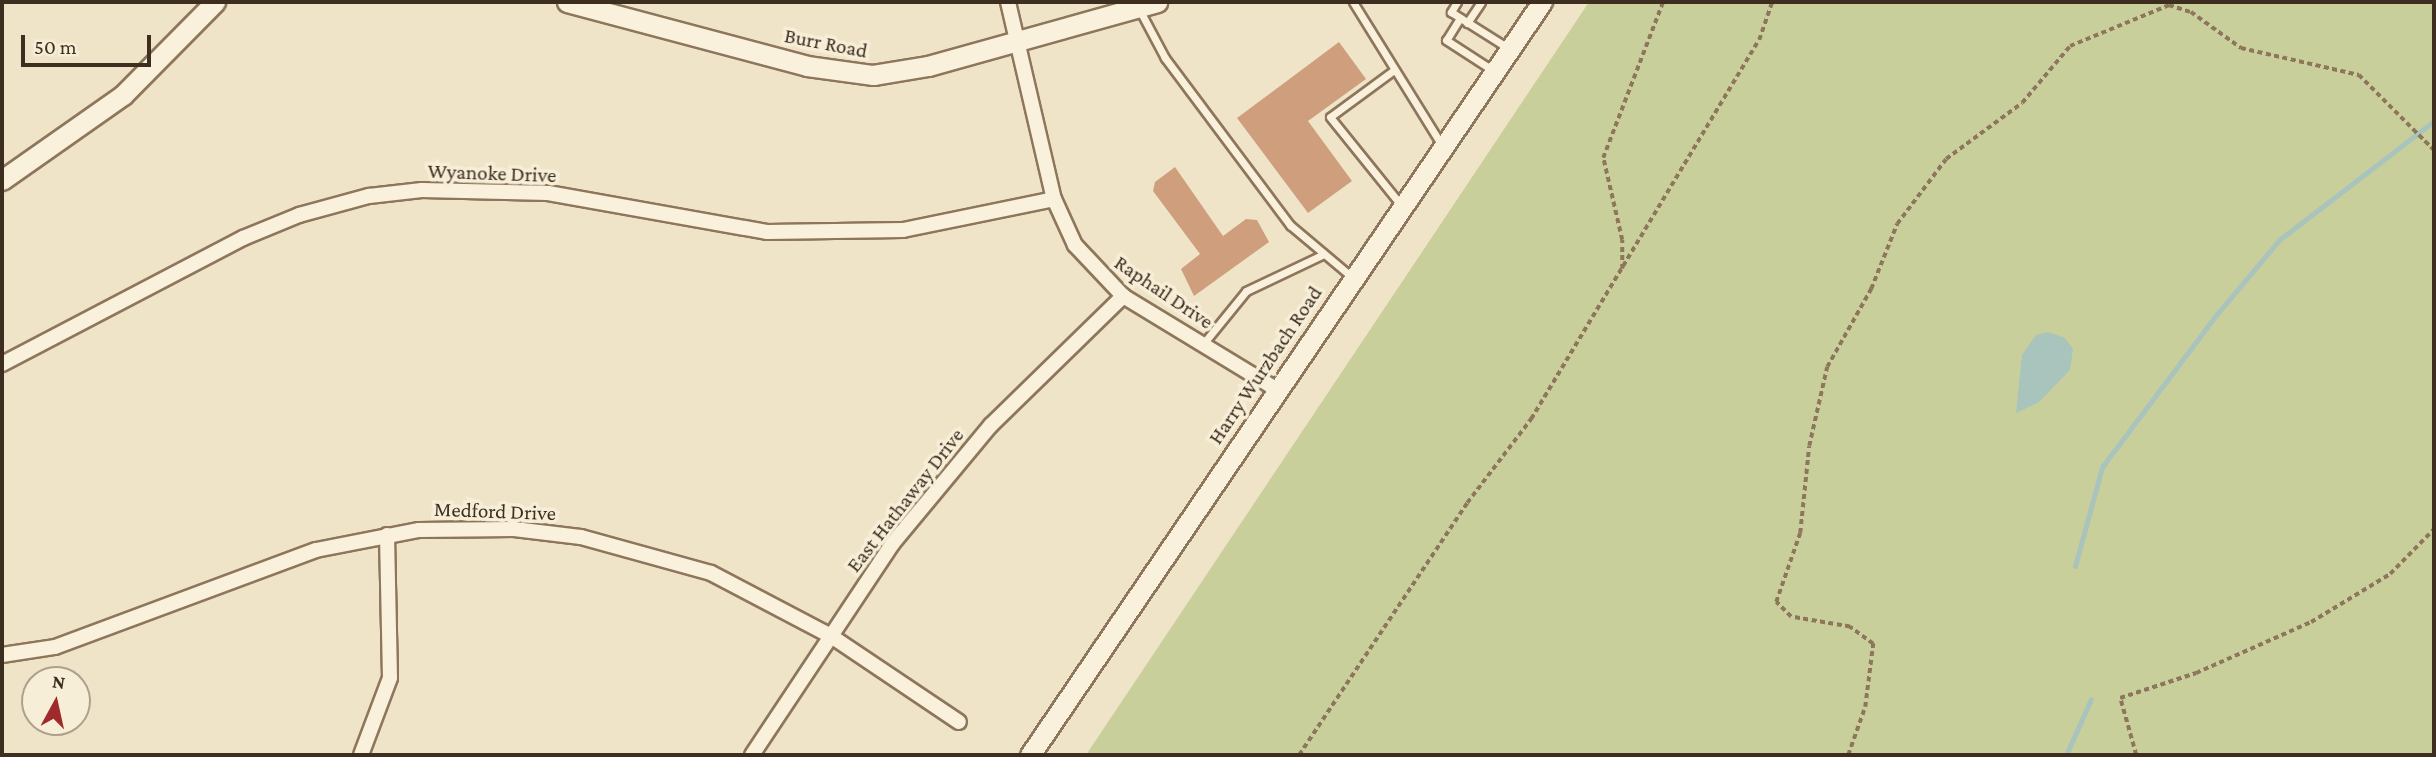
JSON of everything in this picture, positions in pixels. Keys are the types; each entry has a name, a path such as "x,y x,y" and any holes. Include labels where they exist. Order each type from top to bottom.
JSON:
{"main road":[{"path":"2,180 123,95 215,2"},
{"name":"Burr Road","path":"567,2 852,75 893,74 1147,4"},
{"name":"Harry Wurzbach Road","path":"1030,755 1276,389 1542,2"}],"street":[{"name":"Raphail Drive","path":"1008,2 1014,41 1054,199 1075,245 1123,296 1276,389"},
{"name":"Wyanoke Drive","path":"2,364 243,238 299,215 369,196 461,189 548,193 767,232 903,230 1054,199"},
{"name":"East Hathaway Drive","path":"752,755 893,543 991,425 1123,296"},
{"name":"Medford Drive","path":"2,655 55,647 316,550 387,535 514,529 647,552 711,573 831,636 959,722"},
{"path":"362,755 390,678 387,535"}],"lane":[{"path":"1353,2 1443,146"},
{"path":"1457,2 1451,12 1510,49"},
{"path":"1481,2 1446,40 1494,72"},
{"path":"1147,4 1165,58 1282,215 1353,277"},
{"path":"1394,70 1331,117 1402,206"},
{"path":"1203,344 1246,291 1324,254"}],"path":[{"path":"1622,271 1622,240 1603,158 1663,2"},
{"path":"1299,755 1467,503 1531,419 1759,40 1772,2"},
{"path":"1848,755 1865,707 1873,644 1850,627 1791,617 1776,602 1800,533 1809,446 1827,367 1867,296 1897,224 1946,159 2022,103 2070,46 2169,5 2191,12 2241,48 2359,75 2434,150"},
{"path":"2136,755 2120,698 2196,673 2311,622 2390,574 2434,529"}],"green space":[{"path":"1589,2 2434,2 2434,755 1086,755"}],"water":[{"path":"2048,332 2065,338 2073,349 2070,370 2039,402 2016,413 2022,355 2036,335"}],"building":[{"path":"1339,42 1366,79 1308,121 1352,181 1308,213 1237,118"},
{"path":"1175,167 1223,236 1246,219 1257,220 1269,242 1194,296 1181,269 1200,254 1153,191 1155,182"}],"waterway":[{"path":"2075,566 2102,467 2217,314 2279,240 2434,121"},
{"path":"2066,755 2091,699"}]}
